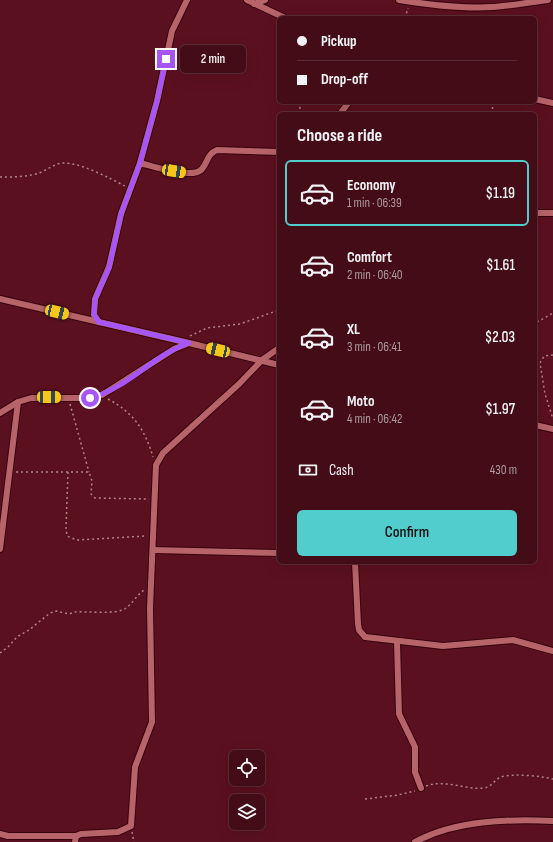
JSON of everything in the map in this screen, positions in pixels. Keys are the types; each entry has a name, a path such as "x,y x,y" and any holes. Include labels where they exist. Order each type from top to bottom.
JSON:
{"street":[{"path":"99,322 94,315 94,306 109,268 119,221 140,163 157,101 172,30 187,0"},
{"path":"247,0 281,16"},
{"path":"254,4 265,0"},
{"path":"399,0 452,6 488,7 548,0"},
{"path":"537,99 553,103"},
{"path":"140,163 163,169 195,173 203,168 210,154 217,150 277,152"},
{"path":"537,213 553,213"},
{"path":"0,299 277,364"},
{"path":"0,413 18,402 31,398 90,398 102,395 174,349 189,343"},
{"path":"0,834 76,839 81,834 118,832 131,826 135,767 152,722 150,585 154,535 156,465 163,454 239,384 262,360 277,349"},
{"path":"0,549 18,402"},
{"path":"537,425 553,429"},
{"path":"153,550 277,553"},
{"path":"355,564 358,624 361,634 365,637 397,642 443,646 513,640 553,651"},
{"path":"397,642 399,714 415,747 415,772 421,788"},
{"path":"415,842 438,833 481,822 525,819 553,821"}],"path":[{"path":"406,16 410,2"},
{"path":"0,177 20,177 38,174 58,164 67,163 93,171 130,189"},
{"path":"180,341 207,328 240,324 277,311"},
{"path":"537,322 553,312"},
{"path":"553,355 544,356 540,363 545,394 553,419"},
{"path":"102,395 114,402 136,421 148,440 156,465"},
{"path":"68,398 88,472 92,481 91,494 95,498 155,499"},
{"path":"10,472 88,472"},
{"path":"68,472 66,528 67,536 69,538 77,540 154,535"},
{"path":"0,653 8,647 17,636 29,630 50,612 56,611 68,614 75,612 118,612 126,608 133,599 150,585"},
{"path":"365,799 404,794 430,785 441,784 485,788 493,785 498,779 507,776 537,776 553,779"},
{"path":"131,826 134,842"}],"route":[{"path":"90,398 102,395 112,390 143,368 174,349 189,343 99,322 94,315 95,299 109,268 121,214 140,163 157,101 166,59"}]}
